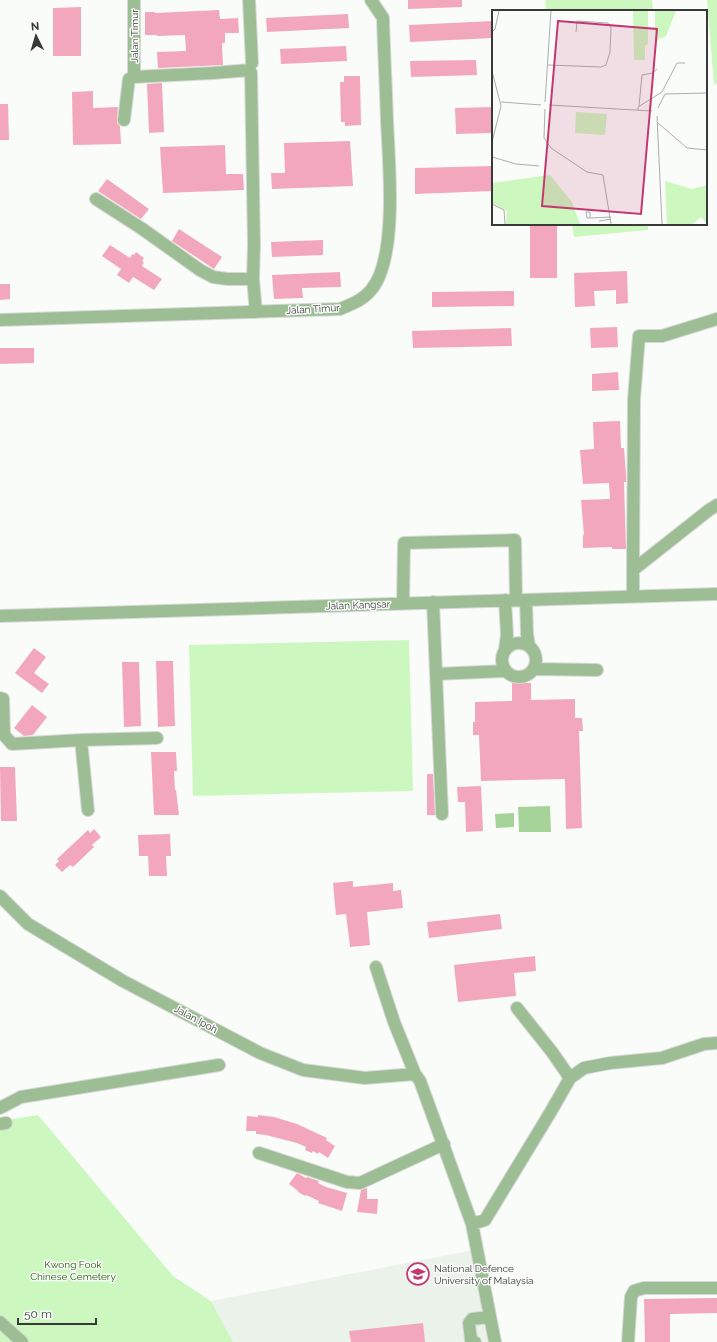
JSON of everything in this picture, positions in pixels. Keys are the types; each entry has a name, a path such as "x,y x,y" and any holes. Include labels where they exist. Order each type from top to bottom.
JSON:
{"street":[{"name":"Jalan Timur","path":"134,0 134,72"},
{"path":"249,0 252,63"},
{"name":"Jalan Timur","path":"0,320 340,309 358,302 372,290 382,269 387,247 390,185 383,18 371,0"},
{"path":"124,120 129,79 133,77 250,70 254,245 253,279 256,312"},
{"path":"96,198 194,266 213,277 228,279 253,279"},
{"path":"633,596 634,399 639,336 662,336 717,319"},
{"path":"633,570 717,505"},
{"path":"404,603 404,543 515,540 515,600 505,649 501,660 505,671 511,676 520,677 528,675 534,669 536,657 534,651 529,646 519,643 505,649"},
{"name":"Jalan Kangsar","path":"0,616 717,594"},
{"path":"515,600 527,634 529,646"},
{"path":"433,602 442,814"},
{"path":"534,669 597,670"},
{"path":"436,674 505,671"},
{"path":"0,698 3,699 4,735 12,744 157,738"},
{"path":"80,740 88,810"},
{"name":"Jalan Ipoh","path":"0,896 28,924 123,981 260,1052 303,1070 365,1078 415,1074"},
{"path":"376,967 394,1022 415,1074 420,1081 472,1224 495,1341 476,1342 471,1340 469,1323 472,1319 490,1317"},
{"path":"516,1008 552,1052 570,1078"},
{"path":"472,1224 485,1220 570,1078 584,1068 610,1063 662,1058 704,1044 717,1043"},
{"path":"0,1108 21,1097 219,1065"},
{"path":"259,1153 347,1182 360,1183 444,1144"},
{"path":"628,1342 631,1297 634,1291 644,1288 717,1288"},
{"path":"0,1322 22,1342"}],"shaded area":[{"path":"550,806 551,832 519,832 518,807"},
{"path":"514,813 514,827 496,828 495,814"},
{"name":"National Defence University of Malaysia","path":"484,1248 501,1342 233,1342 211,1301"}],"green space":[{"path":"545,0 652,0 653,10 546,10"},
{"path":"707,0 717,0 717,83 714,85"},
{"path":"572,225 648,225 648,230 574,237"},
{"path":"409,640 413,791 193,796 189,645"},
{"name":"Kwong Fook Chinese Cemetery","path":"38,1115 173,1276 211,1301 233,1342 0,1342 0,1121"}],"building":[{"path":"408,0 462,0 462,7 408,9"},
{"path":"81,7 81,56 53,56 53,8"},
{"path":"219,10 220,19 238,18 239,33 225,33 225,43 222,43 223,65 158,68 157,52 186,51 185,35 145,35 145,12 155,13"},
{"path":"348,14 349,28 267,32 266,18"},
{"path":"492,21 492,38 410,42 409,25"},
{"path":"346,46 347,61 281,64 280,49"},
{"path":"476,60 477,75 411,77 410,61"},
{"path":"344,76 360,76 361,125 345,126 345,122 341,122 340,82 344,82"},
{"path":"162,83 164,132 149,133 147,84"},
{"path":"93,91 93,108 118,107 117,123 120,126 121,144 73,145 72,92"},
{"path":"0,104 8,104 9,140 0,140"},
{"path":"492,107 492,133 456,134 455,108"},
{"path":"350,141 353,186 272,189 271,173 285,173 284,143"},
{"path":"225,145 226,174 243,174 244,190 163,193 160,147"},
{"path":"492,166 492,191 415,194 415,168"},
{"path":"107,179 149,209 141,219 98,191"},
{"path":"530,225 557,225 557,278 530,278"},
{"path":"179,229 222,257 214,269 172,241"},
{"path":"323,240 323,255 272,257 271,242"},
{"path":"110,245 130,258 132,254 134,255 136,252 144,258 142,261 144,262 142,266 162,279 154,290 133,277 129,283 117,275 121,269 102,256"},
{"path":"627,271 628,303 616,304 616,290 594,291 595,306 575,307 574,273"},
{"path":"340,272 341,287 302,288 303,298 274,299 272,275"},
{"path":"0,284 10,284 10,299 0,300"},
{"path":"514,291 514,306 432,307 432,292"},
{"path":"617,327 618,347 591,348 590,328"},
{"path":"511,328 512,346 413,348 412,331"},
{"path":"0,348 34,348 34,363 0,364"},
{"path":"618,372 619,390 592,391 592,374"},
{"path":"620,421 621,448 624,448 626,475 626,482 624,482 626,549 612,549 612,547 583,548 584,535 581,500 610,499 609,483 583,484 580,450 594,449 593,422"},
{"path":"34,648 46,657 34,673 49,684 42,693 15,673"},
{"path":"156,661 173,661 175,726 158,727"},
{"path":"122,662 139,662 141,726 124,727"},
{"path":"512,683 531,683 531,700 575,699 575,718 582,718 583,731 579,731 582,828 566,829 565,779 481,781 479,735 473,735 473,722 475,722 475,702 512,701"},
{"path":"32,705 47,717 33,735 24,736 14,728"},
{"path":"151,752 176,752 177,771 174,771 179,815 154,815"},
{"path":"0,767 15,767 17,821 1,821"},
{"path":"427,774 433,774 435,815 427,815"},
{"path":"481,786 483,831 466,832 465,802 458,802 457,787"},
{"path":"94,829 101,837 92,845 94,847 73,867 70,865 62,872 55,865 59,861 57,859 88,830 90,833"},
{"path":"170,834 171,856 166,856 167,876 149,876 148,856 139,856 138,835"},
{"path":"353,881 353,887 393,883 393,891 401,890 403,908 367,912 370,945 350,947 346,914 336,915 333,883"},
{"path":"500,914 502,929 429,938 427,922"},
{"path":"535,956 536,971 514,973 516,996 458,1002 454,965"},
{"path":"258,1115 274,1117 297,1124 327,1138 326,1140 335,1146 328,1158 319,1152 318,1154 313,1151 312,1153 305,1150 306,1147 297,1143 256,1134 256,1131 246,1131 247,1116 258,1117"},
{"path":"297,1173 306,1178 319,1181 318,1183 326,1187 347,1193 342,1211 318,1203 319,1201 298,1192 289,1184"},
{"path":"367,1188 367,1199 378,1199 377,1214 357,1212 361,1190"},
{"path":"717,1298 717,1313 670,1314 670,1342 645,1342 644,1299"},
{"path":"423,1323 425,1342 351,1342 349,1331"}],"place":[{"name":"National Defence University of Malaysia","path":"418,1274"}]}
